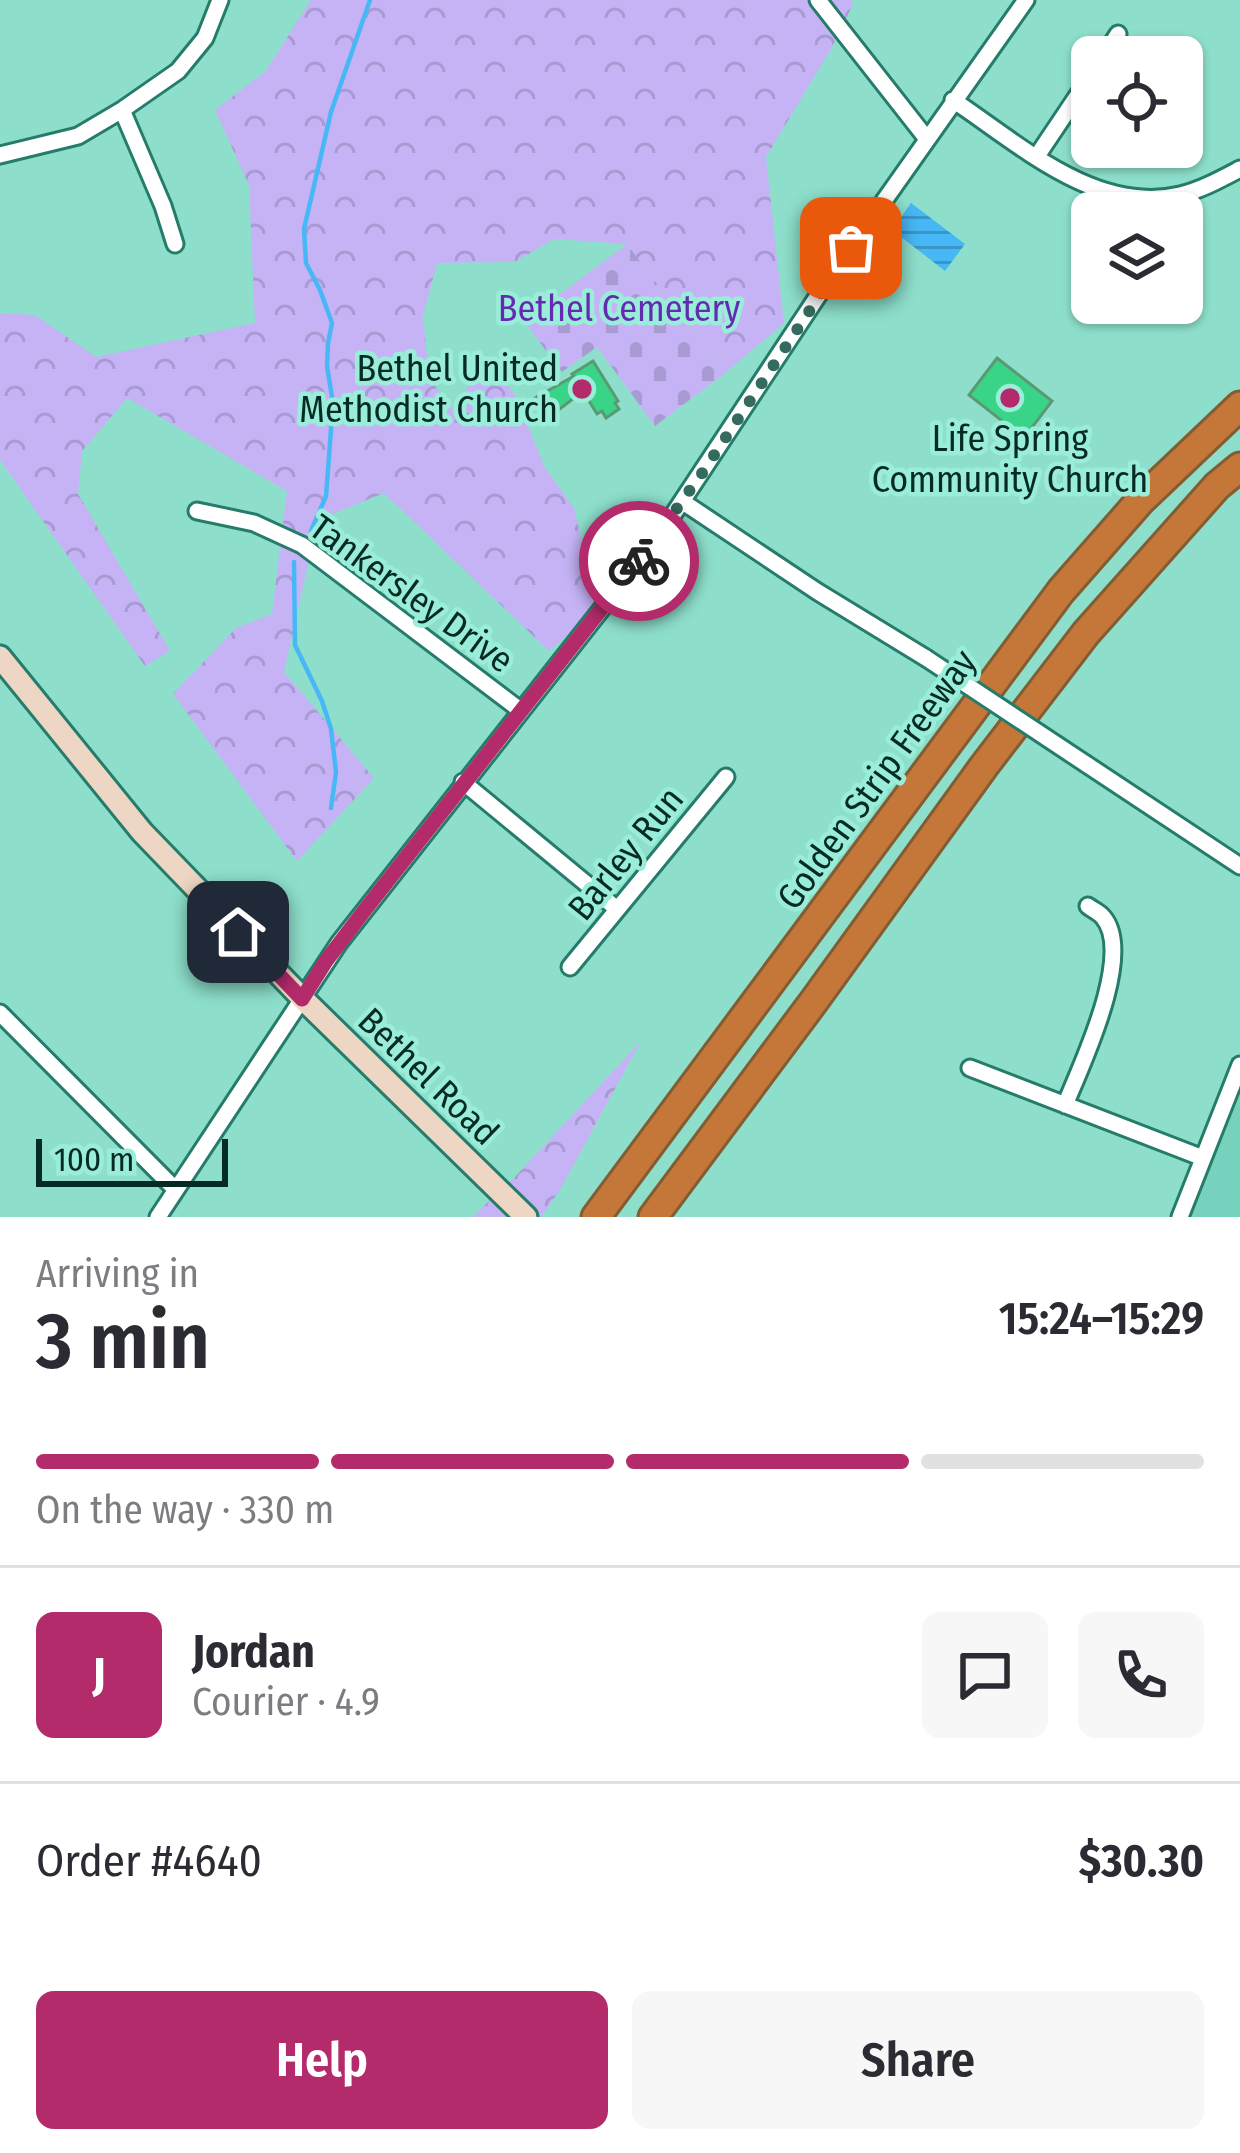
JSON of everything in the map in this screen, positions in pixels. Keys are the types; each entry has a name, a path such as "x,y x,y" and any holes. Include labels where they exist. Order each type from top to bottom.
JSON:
{"highway":[{"name":"Golden Strip Freeway","path":"596,1217 1061,591 1140,501 1240,406"},
{"path":"653,1217 1086,633 1217,486 1240,467"}],"street":[{"path":"0,155 78,136 122,110 186,64 206,38 220,0"},
{"path":"818,0 927,139"},
{"path":"158,1217 339,944 682,502 833,273 1026,0"},
{"path":"953,100 1092,188 1132,198 1184,194 1240,169"},
{"path":"1037,156 1071,105"},
{"path":"122,110 175,244"},
{"path":"682,502 1240,866"},
{"name":"Tankersley Drive","path":"197,511 254,523 302,545 520,710"},
{"name":"Bethel Road","path":"0,657 142,832 302,999 525,1216"},
{"name":"Barley Run","path":"570,967 726,777"},
{"path":"463,782 617,909"},
{"path":"1066,1105 1112,975 1110,930 1103,917 1088,906"},
{"path":"0,1013 176,1190"},
{"path":"1180,1217 1240,1065"},
{"path":"970,1068 1203,1158"}],"shaded area":[{"path":"1240,1074 1240,1217 1183,1217"}],"green space":[{"path":"311,0 851,0 853,4 766,157 784,323 724,374 627,244 554,239 515,262 437,263 423,316 429,378 454,411 484,358 516,396 545,468 574,508 583,546 632,580 549,651 384,493 318,520 284,672 374,778 297,861 173,694 236,628 272,614 287,491 127,398 82,451 78,494 170,651 145,666 0,460 0,313 35,315 96,357 255,323 249,185 215,110 265,72"},
{"name":"Bethel Cemetery","path":"627,244 724,374 655,426 597,347 562,372 524,321"},
{"path":"641,1041 541,1217 472,1217 514,1178"}],"water":[{"path":"911,203 965,244 945,271 892,230"}],"building":[{"name":"Life Spring Community Church","path":"997,358 1052,401 1024,438 969,395"},
{"name":"Bethel United Methodist Church","path":"593,361 619,409 606,418 602,411 597,414 583,391 548,418 535,398"}],"waterway":[{"path":"311,531 326,496 333,403 327,366 332,323 306,263 304,229 331,112 370,0"},
{"path":"294,562 295,645 331,729 336,772 331,808"}],"way so far":[{"path":"639,561 851,248"}],"place":[{"name":"Bethel United Methodist Church","path":"582,389"},
{"name":"Life Spring Community Church","path":"1010,398"}],"route":[{"path":"238,932 302,999 364,911 639,561"}]}
